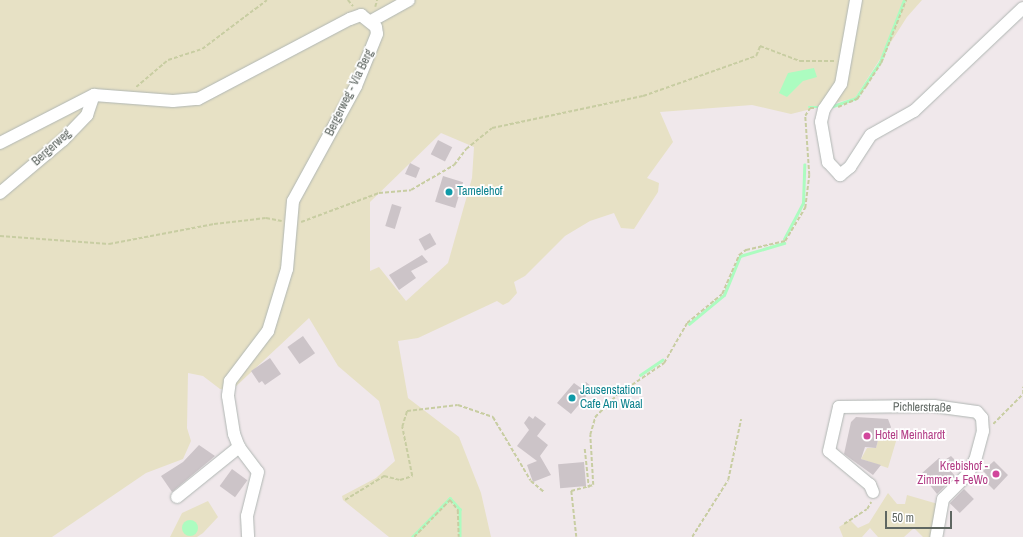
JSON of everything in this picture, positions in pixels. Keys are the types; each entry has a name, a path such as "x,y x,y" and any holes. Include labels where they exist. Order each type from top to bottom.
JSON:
{"street":[{"path":"0,143 94,95 174,101 198,99 350,18 360,15 371,20 409,0"},
{"path":"856,0 841,84 824,109 821,122 828,162 840,175 850,167 871,135 914,111 1023,8"},
{"name":"Bergerweg - Via Berg","path":"248,537 247,516 258,472 239,447 228,396 230,381 250,360 272,321 287,269 293,201 356,86 377,34 371,20"},
{"name":"Bergerweg","path":"0,193 63,140 87,115 94,95"},
{"name":"Pichlerstraße","path":"873,492 870,485 829,451 839,407 910,402 977,412 982,418 982,437"},
{"path":"936,537 943,500 971,469 982,437"},
{"path":"177,497 239,447"}],"path":[{"path":"134,88 168,60 202,49 267,0"},
{"path":"576,537 571,491 589,488 593,485 590,435 595,417 612,399 664,362 687,323 722,294 739,255 746,250 785,241 797,223 809,188 805,116 810,108 824,109 857,99 881,63 906,0"},
{"path":"0,236 109,244 229,222 266,218 290,223 310,220 380,193 411,190 441,172 492,128 643,96 756,56 760,46 800,60 844,61"},
{"path":"982,437 1023,394 1023,387"},
{"path":"345,500 384,476 400,480 412,476 402,427 407,411 458,405 493,417 531,481 544,492"},
{"path":"692,537 728,480 741,419"},
{"path":"585,449 589,488"},
{"path":"844,524 867,509 873,492"},
{"path":"414,537 450,500 458,510 458,537"}],"shaded area":[{"path":"0,0 922,0 907,17 855,98 791,114 752,105 660,112 673,142 647,178 659,183 658,192 634,229 621,228 614,213 590,221 565,236 525,276 514,282 517,293 509,302 503,305 497,301 418,338 398,341 408,398 459,437 481,493 491,537 389,537 343,500 342,496 376,478 395,461 379,401 338,366 309,318 232,390 220,389 203,376 188,373 187,428 191,441 183,459 146,473 52,537 0,537","holes":["441,133 474,147 472,178 448,263 406,301 379,267 370,271 370,202"]},
{"path":"814,68 817,77 803,81 787,97 779,93 788,73"},
{"path":"879,436 897,438 888,468 861,459 867,448 876,448"},
{"path":"888,493 897,504 905,504 907,495 938,504 931,537 923,537 914,528 904,537 878,537 870,528 862,537 843,537 839,527 850,520 858,528 869,523"},
{"path":"208,501 218,517 203,533 197,537 170,537 182,513"},
{"path":"190,520 197,525 198,528 193,535 190,536 183,531 182,528 187,521"}],"building":[{"path":"438,140 452,147 445,162 431,154"},
{"path":"410,163 420,168 416,178 405,174"},
{"name":"Tamelehof","path":"443,176 463,182 455,208 435,202"},
{"path":"392,204 402,207 395,229 385,226"},
{"path":"430,233 436,244 425,251 419,239"},
{"path":"422,255 428,262 411,271 416,278 399,290 389,275"},
{"path":"303,336 315,353 299,364 287,347"},
{"path":"270,358 281,374 265,385 262,381 259,383 251,371"},
{"name":"Jausenstation Cafe Am Waal","path":"586,382 593,388 571,414 557,403 574,383 581,388"},
{"path":"529,416 533,419 535,416 546,424 537,436 548,445 540,456 551,475 533,482 527,465 537,461 517,446 529,430 524,423"},
{"path":"856,417 888,419 891,427 889,436 879,436 876,448 865,447 861,459 881,465 873,475 844,454 851,422"},
{"path":"199,445 215,456 172,492 161,476 183,462"},
{"path":"951,456 958,463 950,470 955,476 937,494 921,474 939,458 943,461"},
{"path":"994,461 1008,475 994,490 983,479 987,475 983,471"},
{"path":"584,462 586,486 560,488 558,464"},
{"path":"232,469 247,480 235,497 220,486"},
{"path":"964,489 974,499 960,513 950,503"}],"waterway":[{"path":"830,107 856,98 880,62 904,0"},
{"path":"809,107 821,107"},
{"path":"784,239 803,203 804,165"},
{"path":"689,324 724,295 740,256 784,243"},
{"path":"640,375 662,360"},
{"path":"412,537 450,498 460,509 460,537"}],"place":[{"name":"Tamelehof","path":"449,192"},
{"name":"Jausenstation Cafe Am Waal","path":"572,398"},
{"name":"Hotel Meinhardt","path":"867,436"},
{"name":"Krebishof - Zimmer + FeWo","path":"996,474"}]}
